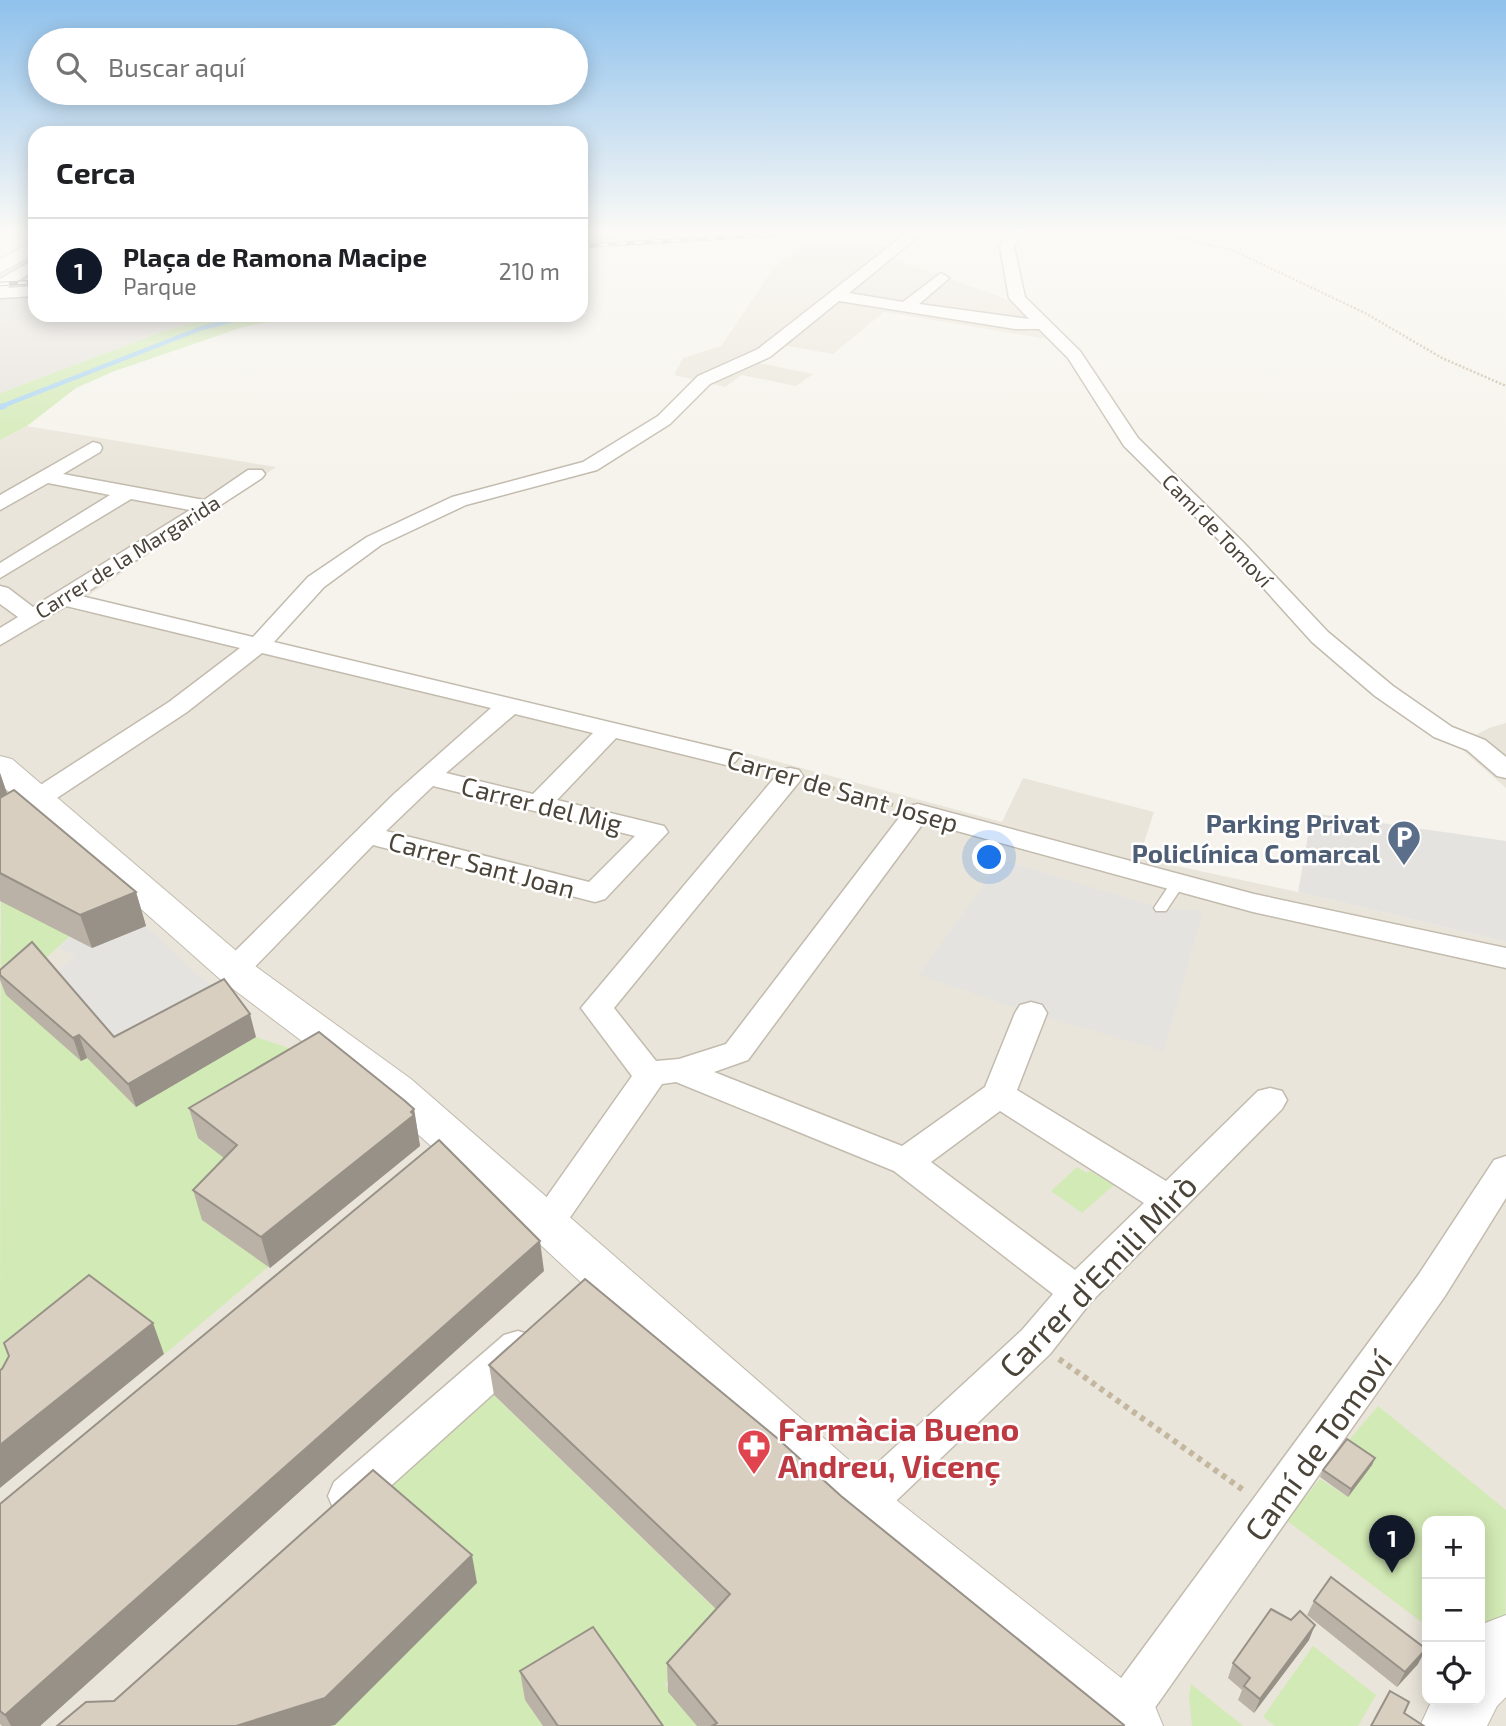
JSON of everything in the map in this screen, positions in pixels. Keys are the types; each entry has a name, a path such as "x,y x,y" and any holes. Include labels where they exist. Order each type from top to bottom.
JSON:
{"street":[{"path":"19,810 178,707 260,644 316,582 374,541 459,501 558,477 590,466 664,420 704,380 764,353 816,312"},
{"path":"940,312 1014,324 1043,324"},
{"name":"Camí de Tomoví","path":"1030,312 1074,355 1131,442 1237,547 1320,637 1384,691 1443,732 1476,745 1506,770"},
{"path":"0,504 93,448"},
{"name":"Carrer de la Margarida","path":"0,638 208,507 255,474"},
{"path":"46,477 208,507"},
{"path":"0,572 130,491"},
{"path":"0,593 31,616"},
{"name":"Carrer de Sant Josep","path":"64,599 726,757"},
{"path":"234,970 475,732 512,704"},
{"path":"540,802 611,729"},
{"path":"0,766 19,810 396,1090 440,1152 547,1222 574,1297 861,1506 1126,1721"},
{"path":"790,776 597,1008 665,1074 906,1162 1077,1292"},
{"name":"Carrer del Mig","path":"430,777 654,832"},
{"path":"547,1222 665,1074 737,1052 918,812"},
{"name":"Carrer de Sant Josep","path":"918,812 1253,903 1506,958"},
{"name":"Carrer Sant Joan","path":"368,835 595,894 654,832"},
{"path":"906,1162 999,1094 1031,1013"},
{"path":"999,1094 1168,1200"},
{"name":"Carrer d'Emili Mirò","path":"861,1506 1035,1342 1077,1292 1270,1100"},
{"name":"Camí de Tomoví","path":"1126,1721 1270,1510 1432,1285 1506,1169"},
{"path":"320,1522 574,1297"},
{"path":"1485,1676 1506,1644"},
{"path":"1451,1726 1466,1705"}],"lane":[{"path":"1161,908 1179,881"}],"path":[{"path":"1362,312 1442,358 1506,386"},
{"name":"Carrer de Sant Josep","path":"726,757 918,812"},
{"path":"1035,1342 1270,1510"}],"shaded area":[{"path":"0,312 28,312 28,322 196,322 164,331 0,393"},
{"path":"744,312 1026,312 1053,340 884,312 833,354 782,345 759,363 813,374 796,386 742,375 725,387 674,375 683,358 721,346"},
{"path":"27,426 276,467 69,609 727,748 1002,822 1023,778 1154,812 1139,858 1298,892 1506,942 1506,1726 0,1726 0,440"},
{"path":"1506,723 1506,788 1457,745 1489,728"},
{"name":"Parking Privat Policlínica Comarcal","path":"1312,813 1506,841 1506,942 1298,892"},
{"path":"985,855 1161,908 1203,911 1164,1051 1031,1013 918,975 996,868"},
{"path":"146,926 194,972 230,1001 121,1060 52,978 75,954 58,949 70,936"}],"green space":[{"path":"196,322 268,322 243,327 112,372 76,388 27,426 0,440 0,393 164,331"},
{"path":"1,900 70,936 6,995 109,1045 135,1107 256,1037 328,1061 246,1175 268,1267 165,1354 101,1306 0,1380"},
{"path":"1077,1167 1114,1185 1082,1213 1051,1191"},
{"path":"484,1386 730,1623 665,1684 698,1726 646,1726 526,1700 543,1726 330,1726 477,1583 373,1492"},
{"path":"1378,1406 1506,1510 1505,1683 1485,1669 1485,1516 1422,1516 1422,1622 1286,1520 1320,1479 1348,1497 1372,1465 1344,1446"},
{"path":"1313,1646 1376,1695 1358,1726 1275,1726 1263,1717"},
{"path":"1191,1684 1243,1726 1192,1726 1189,1696"}],"building":[{"path":"14,790 136,892 80,915 0,873 0,798"},
{"path":"32,942 114,1037 224,979 250,1014 128,1084 79,1035 73,1038 0,975 0,970"},
{"path":"319,1032 405,1101 414,1109 411,1112 414,1115 261,1237 193,1190 237,1145 189,1108"},
{"path":"439,1140 540,1241 5,1715 0,1711 0,1504"},
{"path":"89,1275 153,1323 0,1445 0,1370 9,1356 4,1343"},
{"path":"585,1279 777,1438 841,1496 1124,1725 712,1726 717,1723 667,1663 730,1594 489,1365"},
{"path":"1347,1439 1375,1458 1351,1489 1323,1470"},
{"path":"373,1470 472,1555 325,1698 236,1726 57,1726 86,1702 114,1701"},
{"path":"1331,1577 1422,1646 1422,1653 1405,1672 1314,1601"},
{"path":"1271,1609 1291,1620 1300,1611 1315,1625 1260,1699 1244,1686 1250,1678 1233,1663"},
{"path":"593,1627 663,1726 558,1726 520,1671"},
{"path":"1390,1691 1409,1702 1404,1713 1424,1726 1371,1726"}],"waterway":[{"path":"4,406 0,407 202,328 226,322"}],"place":[{"name":"Parking Privat Policlínica Comarcal","path":"1404,867"},
{"name":"Farmàcia Bueno Andreu, Vicenç","path":"754,1476"},
{"name":"Plaça de Ramona Macipe","path":"1392,1573"}]}
